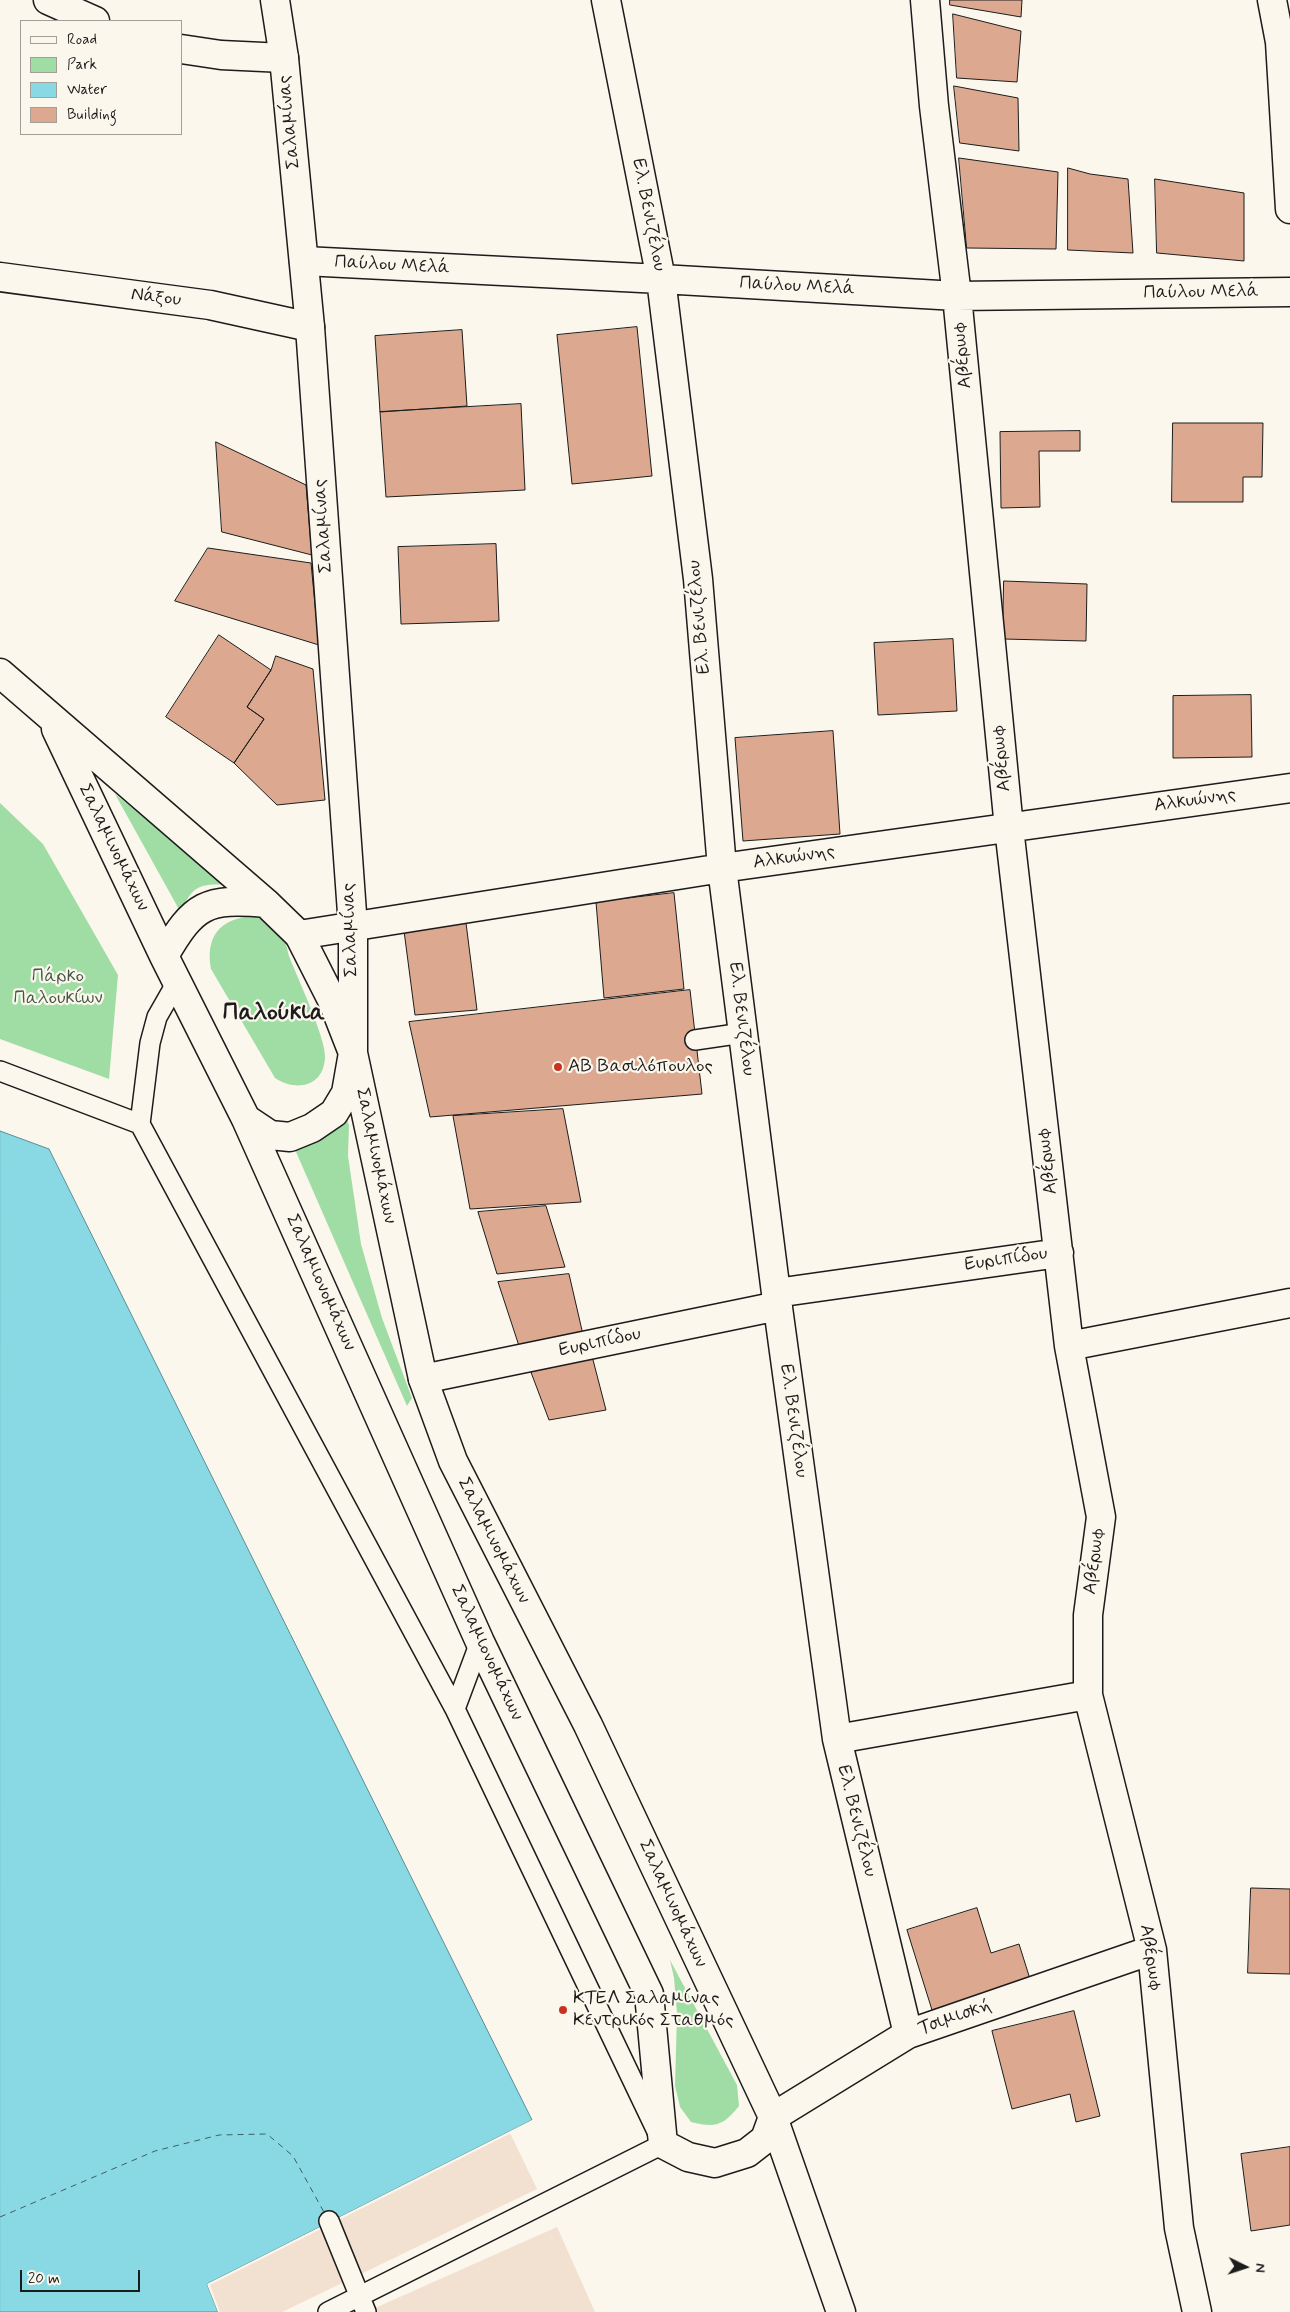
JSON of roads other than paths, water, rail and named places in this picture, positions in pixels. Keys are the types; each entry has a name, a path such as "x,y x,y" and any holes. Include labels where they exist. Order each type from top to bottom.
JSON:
{"street":[{"path":"48,0 94,20"},
{"name":"Σαλαμίνας","path":"275,0 284,58 310,327 353,927 353,1053"},
{"name":"Ελ. Βενιζέλου","path":"606,0 661,278 698,579 722,868 777,1300 837,1739 908,2034"},
{"name":"Αβέρωφ","path":"925,0 934,106 958,296 1009,828 1069,1346 1101,1517 1088,1615 1088,1695 1152,1950 1179,2228 1197,2312"},
{"path":"1272,0 1280,42 1290,209"},
{"path":"182,49 221,55 284,58"},
{"name":"Παύλου Μελά","path":"304,262 661,278 958,296 1290,292"},
{"name":"Νάξου","path":"0,277 210,305 310,327"},
{"name":"Σαλαμινομάχων","path":"0,673 266,903 299,935 333,1002 353,1053 423,1379 453,1462 588,1725 773,2117 841,2312"},
{"name":"Σαλαμινομάχων","path":"51,719 164,956 246,1119"},
{"name":"Αλκυώνης","path":"299,935 722,868 1290,788"},
{"path":"164,956 186,921 203,907 221,902 235,901 266,903"},
{"path":"246,1119 270,1135 290,1136 312,1128 334,1113 346,1092 353,1053"},
{"name":"Σαλαμιονομάχων","path":"246,1119 480,1642 649,1994 663,2144"},
{"name":"Ευριπίδου","path":"423,1379 777,1300 1059,1253"},
{"path":"1069,1346 1290,1303"},
{"path":"837,1739 1088,1695"},
{"name":"Τσιμισκή","path":"773,2117 908,2034 1152,1950"},
{"path":"663,2144 688,2157 715,2163 746,2153 765,2139 773,2117"}],"lane":[{"path":"177,982 157,1017 150,1042 140,1124 455,1710 663,2144 363,2305 328,2312"},
{"path":"695,1040 743,1034"},
{"path":"0,1071 140,1124"},
{"path":"455,1710 480,1642"},
{"path":"329,2221 363,2305"}],"water":[{"path":"0,1131 49,1149 532,2120 207,2284 218,2312 0,2312"}],"place":[{"name":"ΑΒ Βασιλόπουλος","path":"558,1067"},
{"name":"ΚΤΕΛ Σαλαμίνας Κεντρικός Σταθμός","path":"563,2010"}],"district":[{"name":"Παλούκια","path":"274,1014"}],"park label":[{"name":"Πάρκο Παλουκίων","path":"58,988"}]}
